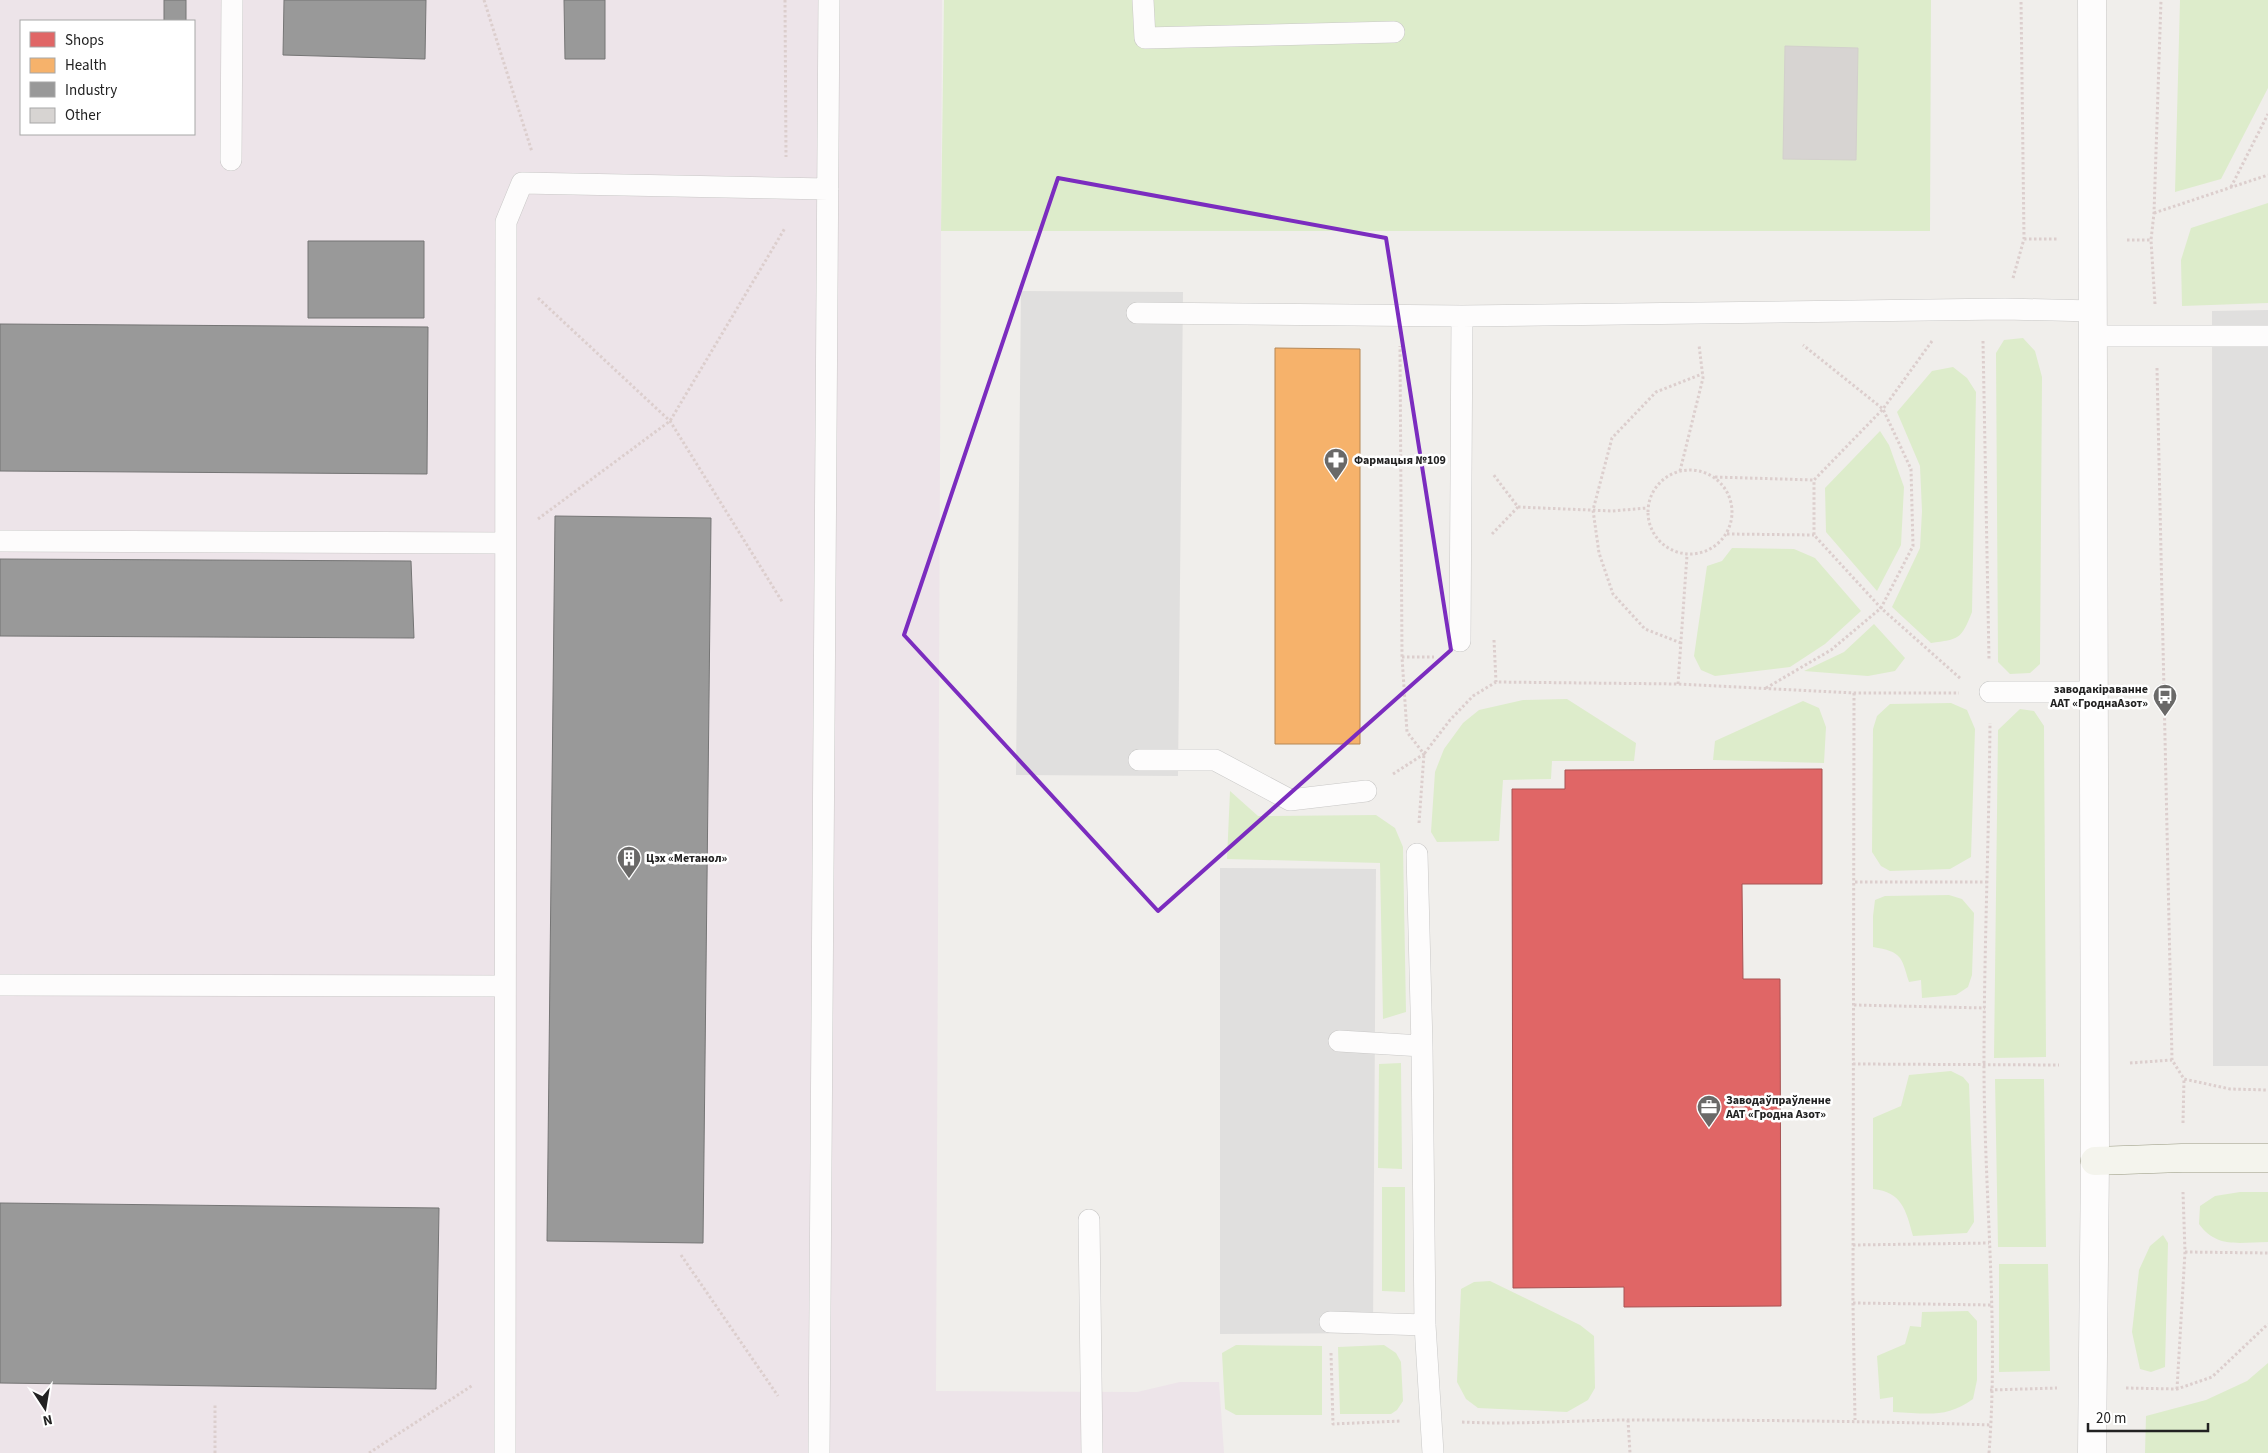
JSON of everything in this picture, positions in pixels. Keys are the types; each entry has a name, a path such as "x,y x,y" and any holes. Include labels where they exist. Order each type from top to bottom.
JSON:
{"street":[{"path":"2092,0 2095,1161 2092,1453"},
{"path":"2095,1161 2268,1158"}],"lane":[{"path":"231,160 232,0"},
{"path":"819,1453 829,0"},
{"path":"1143,0 1146,38 1394,32"},
{"path":"504,1453 506,222 522,183 828,189"},
{"path":"1137,313 1462,316 2005,310 2093,323 2156,336 2268,336"},
{"path":"1460,641 1462,316"},
{"path":"0,541 506,543"},
{"path":"1983,692 2094,692"},
{"path":"1139,760 1215,760 1290,800 1366,791"},
{"path":"1417,854 1422,1046 1425,1325 1433,1453"},
{"path":"0,985 505,986"},
{"path":"1339,1041 1422,1046"},
{"path":"1089,1220 1092,1453"},
{"path":"1330,1322 1425,1325"}],"path":[{"path":"484,0 542,184"},
{"path":"785,0 786,187"},
{"path":"2161,0 2152,240 2156,336 2172,1060 2184,1079 2182,1158 2185,1252 2177,1389 2212,1377 2268,1324"},
{"path":"2231,187 2268,114"},
{"path":"2154,213 2268,175"},
{"path":"506,543 670,421 786,228"},
{"path":"506,268 670,421 783,603"},
{"path":"1400,315 1402,657 1407,732 1424,754 1417,854"},
{"path":"1680,471 1702,374 1698,339"},
{"path":"1932,340 1884,409 1814,480 1814,535 1881,608 1983,692"},
{"path":"1766,688 1831,650 1881,608 1913,546 1911,469 1884,409 1798,341"},
{"path":"1681,643 1645,629 1613,594 1599,553 1593,510 1612,438 1656,392 1702,374"},
{"path":"1490,469 1518,507"},
{"path":"1714,477 1726,490 1732,504 1732,520 1727,534 1716,546 1702,553 1687,555 1670,550 1657,540 1649,524 1647,508 1652,491 1664,478 1680,471 1698,470 1714,477 1814,480"},
{"path":"1487,539 1518,507 1612,511 1647,508"},
{"path":"1727,534 1814,535"},
{"path":"1678,684 1687,555"},
{"path":"1494,637 1496,682"},
{"path":"1366,791 1424,754 1450,720 1473,696 1496,682 1678,684 1854,693 1983,692"},
{"path":"1854,693 1853,1303 1855,1420"},
{"path":"1855,882 1988,882"},
{"path":"1854,1005 1985,1008"},
{"path":"1853,1064 1984,1064"},
{"path":"2184,1079 2230,1089 2268,1090"},
{"path":"1853,1245 1989,1243"},
{"path":"2185,1252 2268,1253"},
{"path":"681,1256 778,1396"},
{"path":"1853,1303 1991,1305"},
{"path":"1330,1322 1333,1424 1432,1420 1500,1424 1628,1420 1855,1420 1991,1425"},
{"path":"370,1453 504,1364"},
{"path":"215,1453 216,1405"},
{"path":"1628,1420 1630,1453"}],"highlighted area":[{"path":"1058,178 1386,238 1451,650 1158,911 904,635"}],"shaded area":[{"path":"0,0 942,0 936,1391 1137,1392 1180,1382 1219,1382 1224,1453 0,1453"},
{"path":"1021,291 1183,292 1178,776 1016,775"},
{"path":"2268,310 2268,1066 2213,1066 2212,311"},
{"path":"1220,868 1376,869 1373,1333 1220,1334"}],"green space":[{"path":"944,0 1931,0 1930,231 941,231"},
{"path":"2180,0 2268,0 2268,88 2221,179 2175,192"},
{"path":"2268,203 2268,303 2182,306 2181,260 2191,228"},
{"path":"2023,338 2035,351 2042,377 2040,664 2030,673 2010,674 1998,662 1996,353 2004,340"},
{"path":"1953,367 1967,378 1976,392 1972,612 1962,633 1953,639 1931,643 1892,607 1920,548 1922,511 1920,466 1897,412 1932,371"},
{"path":"1880,431 1889,445 1904,487 1901,545 1877,591 1826,532 1825,488"},
{"path":"1732,548 1794,549 1815,558 1861,611 1825,644 1790,667 1715,676 1701,670 1694,656 1707,566 1722,561"},
{"path":"1874,624 1905,658 1895,671 1868,676 1804,671 1844,652"},
{"path":"1567,699 1636,743 1634,761 1552,761 1551,779 1503,780 1499,841 1437,842 1431,832 1435,772 1444,749 1463,723 1479,710 1523,700"},
{"path":"1803,701 1819,708 1826,727 1824,763 1713,760 1715,741"},
{"path":"1951,703 1967,710 1975,729 1971,857 1950,869 1890,871 1881,866 1872,852 1873,729 1877,716 1890,704"},
{"path":"2020,709 2034,711 2044,726 2046,1057 1994,1058 1998,730"},
{"path":"1230,791 1258,816 1376,815 1395,828 1403,847 1406,1012 1383,1019 1380,863 1227,859"},
{"path":"1949,895 1962,899 1974,913 1972,975 1968,987 1956,995 1922,998 1921,980 1909,982 1899,957 1890,951 1873,947 1875,900 1885,896"},
{"path":"1401,1063 1402,1169 1378,1168 1379,1064"},
{"path":"1951,1071 1963,1077 1969,1084 1974,1222 1967,1233 1913,1236 1905,1210 1897,1198 1883,1191 1873,1189 1873,1118 1901,1106 1909,1075"},
{"path":"1995,1079 2044,1079 2046,1247 1998,1247"},
{"path":"1382,1187 1405,1187 1405,1292 1382,1291"},
{"path":"2240,1192 2268,1192 2268,1242 2239,1243 2221,1241 2206,1232 2199,1224 2200,1206 2215,1196"},
{"path":"2163,1235 2168,1243 2165,1367 2151,1372 2140,1369 2132,1332 2139,1270 2150,1246"},
{"path":"1999,1264 2048,1264 2050,1371 1999,1372"},
{"path":"1490,1281 1580,1325 1594,1336 1595,1388 1588,1400 1567,1412 1478,1408 1466,1399 1457,1382 1461,1289 1474,1282"},
{"path":"1968,1311 1977,1321 1977,1380 1973,1399 1954,1410 1944,1412 1925,1414 1893,1412 1893,1397 1880,1399 1877,1356 1905,1344 1910,1326 1921,1327 1922,1312"},
{"path":"1236,1345 1322,1346 1322,1415 1236,1415 1225,1409 1222,1353"},
{"path":"1384,1345 1396,1353 1401,1362 1403,1401 1397,1410 1391,1414 1340,1414 1338,1347"},
{"path":"2268,1363 2268,1453 2145,1453 2146,1416 2206,1400 2247,1381"}],"building: Shops":[{"path":"1822,769 1822,884 1742,884 1743,979 1780,979 1781,1306 1624,1307 1624,1287 1513,1288 1512,789 1565,789 1565,770"}],"building: Health":[{"path":"1275,348 1360,349 1360,744 1275,744"}],"building: Industry":[{"path":"164,0 186,0 186,20 164,20"},
{"path":"284,0 426,0 425,59 283,55"},
{"path":"564,0 605,0 605,59 565,59"},
{"path":"308,241 424,241 424,318 308,318"},
{"path":"0,324 428,327 427,474 0,471"},
{"name":"Цэх «Метанол»","path":"555,516 711,518 703,1243 547,1241"},
{"path":"0,559 411,561 414,638 0,636"},
{"path":"0,1203 439,1208 436,1389 0,1383"}],"building: Other":[{"path":"1785,46 1858,48 1856,160 1783,159"}],"place":[{"name":"Фармацыя №109","path":"1336,481"},
{"name":"заводакіраванне ААТ «ГроднаАзот»","path":"2165,717"},
{"name":"Цэх «Метанол»","path":"629,879"},
{"name":"Заводаўпраўленне ААТ «Гродна Азот»","path":"1709,1128"}]}
